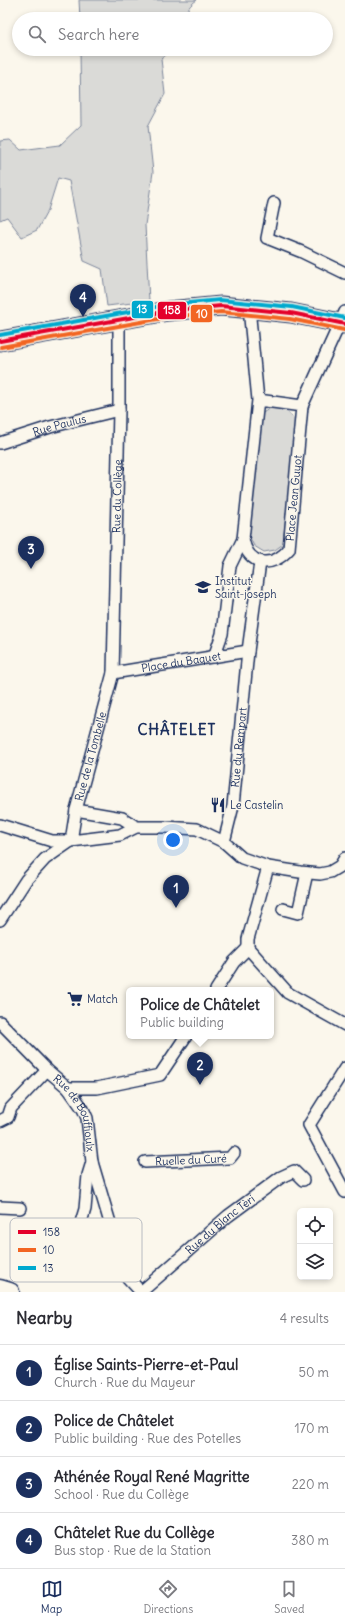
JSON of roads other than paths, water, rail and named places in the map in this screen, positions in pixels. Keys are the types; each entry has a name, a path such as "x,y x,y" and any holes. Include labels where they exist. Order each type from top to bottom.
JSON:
{"main road":[{"path":"0,341 168,311 221,306 343,319"},
{"path":"0,1290 10,1292"}],"street":[{"path":"274,203 267,238 302,252 345,273"},
{"path":"214,656 222,634 230,566 242,539 258,400 249,308"},
{"name":"Place Jean Guyot","path":"260,562 273,562 284,555 289,549 302,406 343,319"},
{"name":"Rue du Collège","path":"113,673 119,410 119,320"},
{"path":"258,400 302,406"},
{"name":"Rue Paulus","path":"0,443 50,427 119,410"},
{"path":"242,539 248,553 260,562"},
{"name":"Rue du Rempart","path":"224,842 233,806 248,651 260,562"},
{"name":"Place du Baquet","path":"113,673 248,651"},
{"name":"Rue de la Tombelle","path":"70,841 76,810 113,673"},
{"path":"76,810 122,818 136,827"},
{"path":"0,825 52,841 70,841 120,835 136,827 165,827 197,830 224,842 242,858 268,867 320,874 330,872 343,865"},
{"path":"0,920 22,886 45,859 70,841"},
{"path":"268,867 248,939 248,948 288,993 345,1025"},
{"path":"283,908 298,913 307,873"},
{"path":"218,987 234,962 248,948"},
{"name":"Rue de Bouffioulx","path":"0,1022 47,1070 68,1088 87,1118 92,1162 88,1176 85,1209 82,1218"},
{"path":"68,1088 97,1088 160,1075 184,1039"},
{"path":"345,1068 310,1125 322,1151 345,1192"},
{"path":"0,1120 8,1117 11,1108 47,1070"},
{"name":"Ruelle du Curé","path":"145,1162 230,1158 234,1153"},
{"path":"92,1162 109,1218"},
{"name":"Rue du Blanc Tèri","path":"141,1292 228,1216 281,1177 294,1171 304,1180"},
{"path":"0,1207 20,1208"},
{"name":"Rue de Bouffioulx","path":"132,1282 141,1292"}],"place":[{"name":"Châtelet Rue du Collège","path":"83,317"},
{"name":"Athénée Royal René Magritte","path":"31,569"},
{"name":"Institut Saint-joseph","path":"203,587"},
{"name":"Le Castelin","path":"218,805"},
{"name":"Église Saints-Pierre-et-Paul","path":"176,908"},
{"name":"Match","path":"75,999"},
{"name":"Police de Châtelet","path":"200,1085"}],"district":[{"name":"CHÂTELET","path":"177,729"}]}
